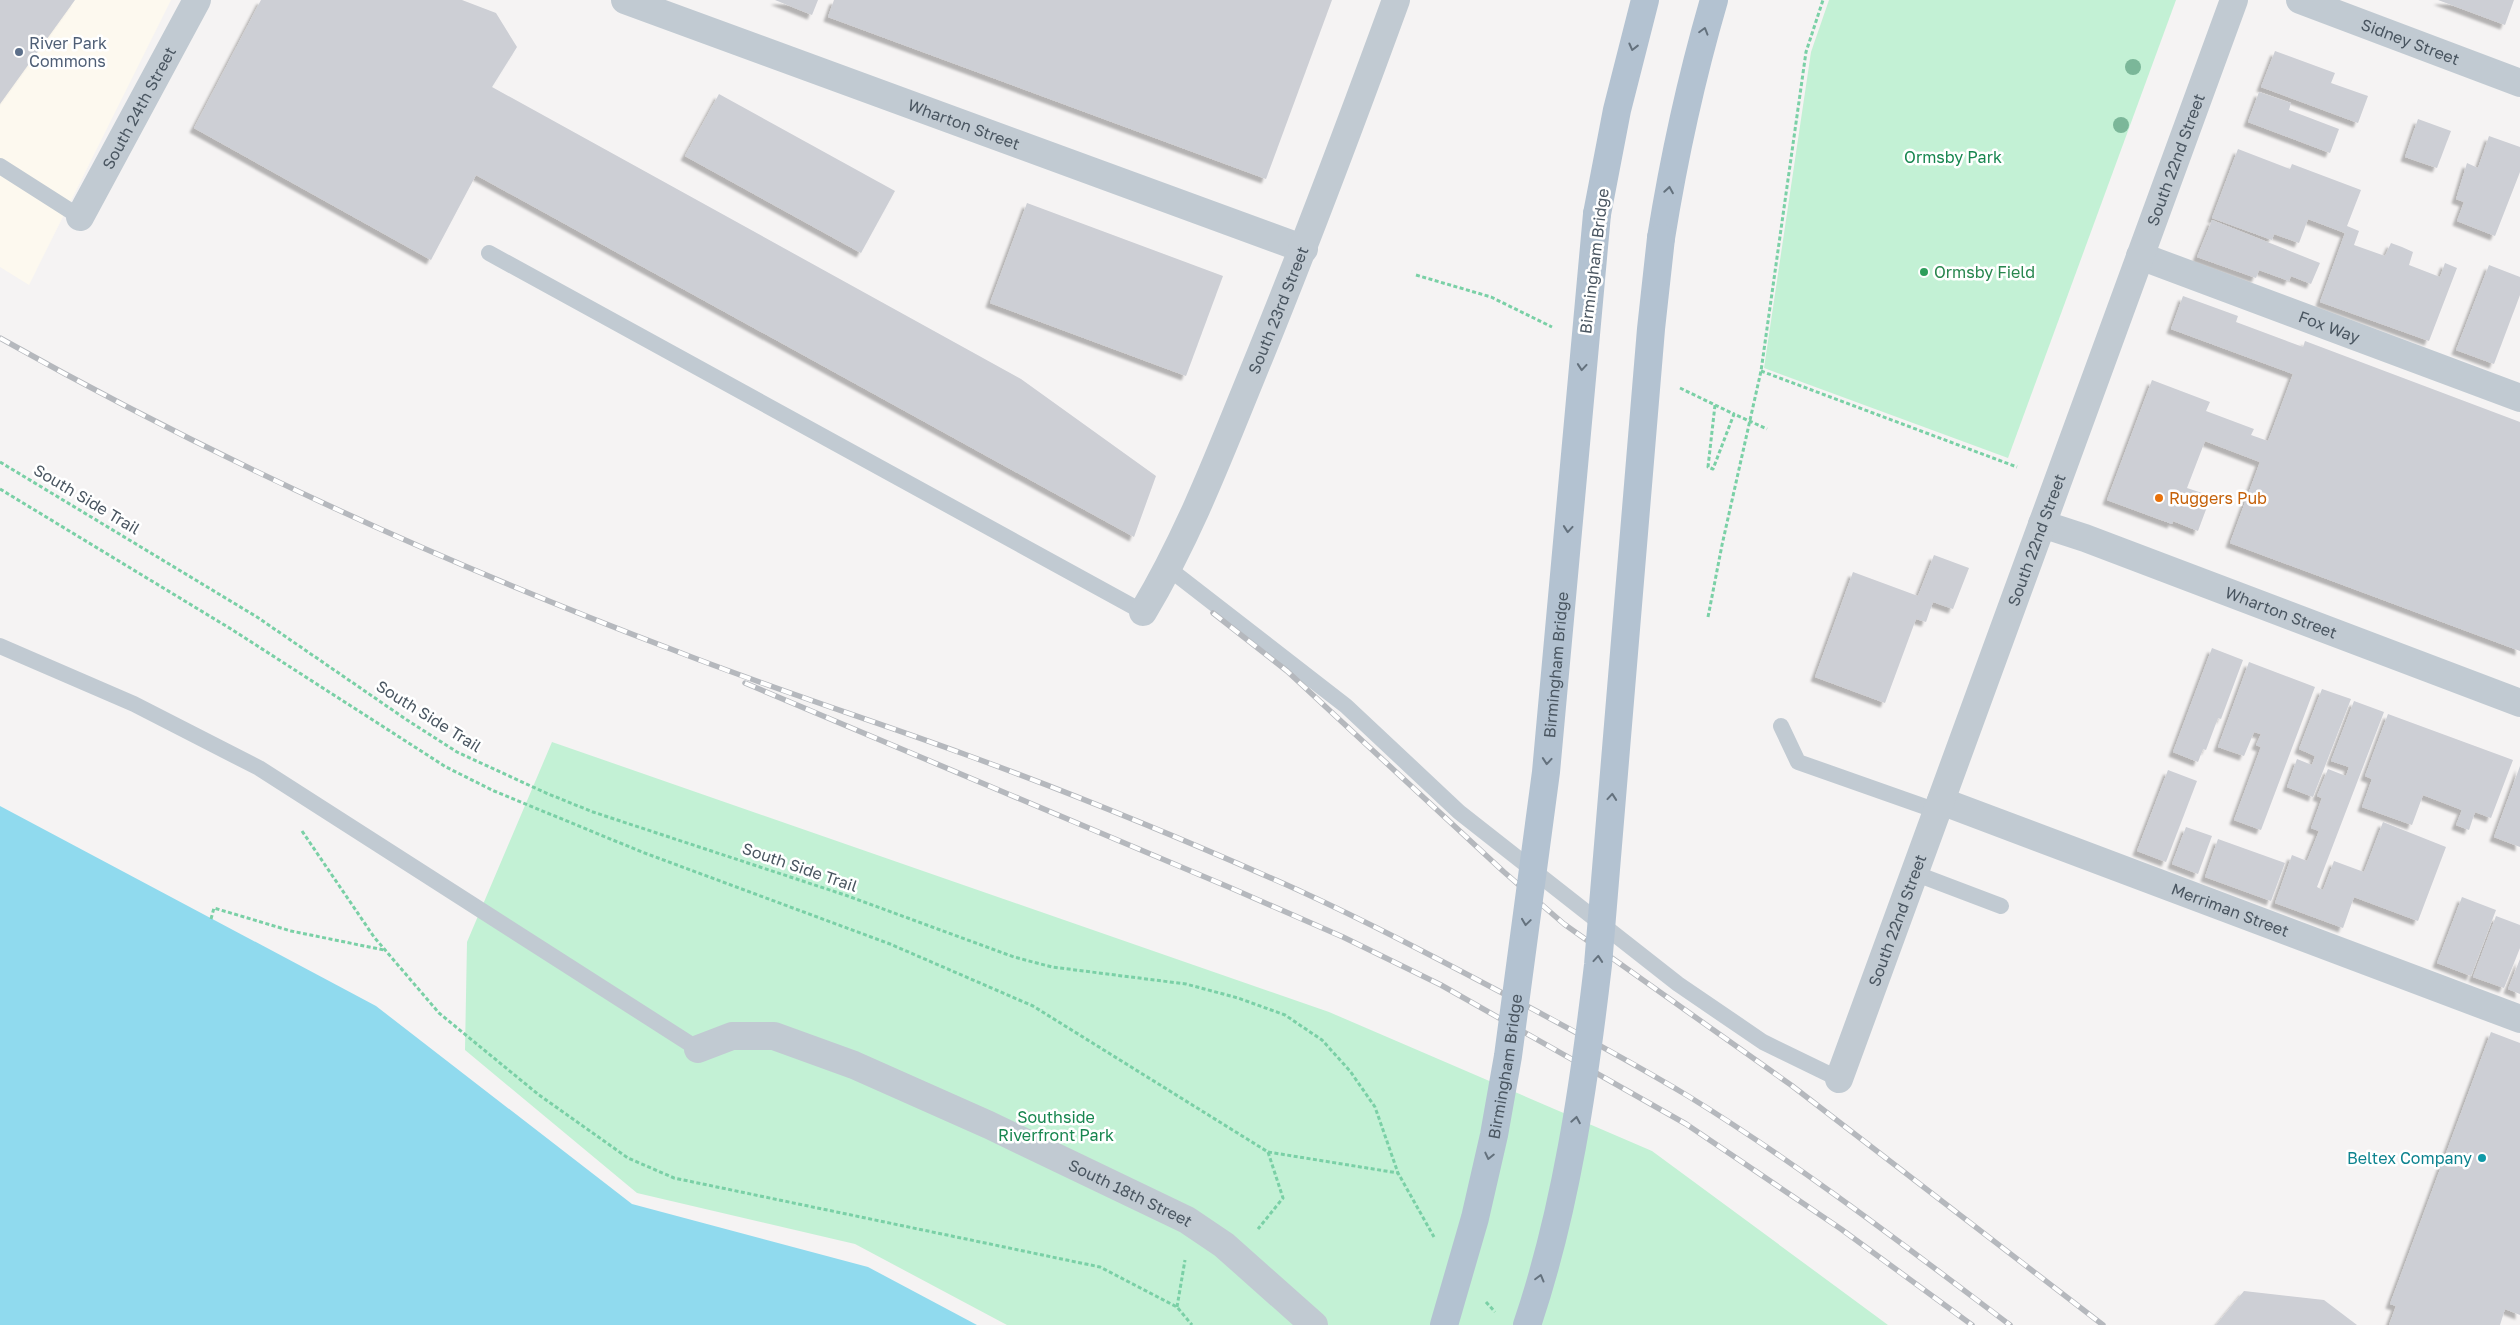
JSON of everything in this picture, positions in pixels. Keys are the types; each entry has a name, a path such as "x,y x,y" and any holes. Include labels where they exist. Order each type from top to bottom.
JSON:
{"main road":[{"name":"Birmingham Bridge","path":"1444,1325 1479,1200 1494,1136 1510,1037 1546,772 1597,214 1617,110 1645,0"},
{"path":"1527,1325 1569,1161 1586,1068 1598,965 1649,349 1661,238 1673,160 1690,83 1714,0"}],"street":[{"name":"South 24th Street","path":"80,217 197,0"},
{"name":"Wharton Street","path":"625,0 1304,249"},
{"name":"South 23rd Street","path":"1143,612 1168,568 1200,504 1304,249 1396,0"},
{"name":"South 22nd Street","path":"1839,1079 2234,0"},
{"name":"Sidney Street","path":"2300,0 2520,83"},
{"name":"Fox Way","path":"2140,256 2520,398"},
{"name":"Wharton Street","path":"2042,524 2085,538 2520,703"},
{"name":"Merriman Street","path":"1939,806 2520,1019"},
{"name":"South 18th Street","path":"698,1049 732,1036 774,1036 854,1065 990,1125 1187,1220 1224,1245 1314,1325"}],"lane":[{"path":"0,166 80,217"},
{"path":"489,253 1143,612"},
{"path":"1168,568 1346,706 1459,812 1678,984 1764,1042 1839,1079"},
{"path":"0,646 134,704 259,768 698,1049"},
{"path":"1781,726 1798,762 1939,806"},
{"path":"1914,873 2001,906"}],"path":[{"path":"1708,617 1760,371 1806,52 1823,0"},
{"path":"1760,371 2017,467"},
{"path":"1715,405 1734,414"},
{"name":"South Side Trail","path":"0,462 257,617 457,752 546,793 593,812 845,895 1014,957 1052,967 1186,984 1238,998 1285,1015 1322,1040 1350,1071 1375,1107 1398,1174 1437,1242"},
{"path":"0,489 231,629 446,767 494,791 642,852 890,944 1033,1006 1268,1152 1398,1174"},
{"path":"297,825 385,950 439,1013 539,1095 628,1158 674,1178 1100,1266 1177,1307 1192,1325"},
{"path":"211,918 214,908 291,931 385,950"},
{"path":"1256,1232 1283,1198 1268,1152"},
{"path":"1177,1307 1185,1259"},
{"path":"1484,1300 1497,1314"}],"shaded area":[{"path":"0,0 171,0 29,285 0,267"}],"green space":[{"name":"Ormsby Field","path":"1829,0 2176,0 2008,458 1764,368 1811,52"},
{"name":"Southside Riverfront Park","path":"552,742 1329,1012 1652,1151 1888,1325 1007,1325 855,1244 637,1193 465,1050 467,942"}],"water":[{"path":"0,806 376,1006 632,1204 868,1267 977,1325 0,1325"}],"building":[{"name":"River Park Commons","path":"0,0 75,0 0,104"},
{"path":"261,0 462,0 496,13 517,47 492,87 1021,379 1156,476 1134,537 476,175 431,260 194,128"},
{"path":"775,0 818,0 812,15"},
{"path":"834,0 1332,0 1266,179 828,17"},
{"path":"2438,0 2514,0 2505,25"},
{"path":"2275,51 2335,73 2331,83 2368,96 2358,123 2261,87"},
{"path":"2259,92 2291,103 2289,110 2339,129 2330,153 2248,122"},
{"path":"719,94 895,191 861,253 685,156"},
{"path":"2418,119 2451,131 2437,168 2405,157"},
{"path":"2489,136 2520,147 2520,172 2495,236 2457,221 2464,202 2456,199 2467,163 2478,168"},
{"path":"2238,149 2290,169 2292,164 2361,190 2347,226 2359,231 2354,245 2385,256 2391,243 2402,247 2413,252 2409,265 2440,277 2445,263 2457,268 2429,341 2320,302 2345,233 2308,219 2299,243 2274,234 2272,240 2212,218"},
{"path":"1027,203 1223,276 1186,376 990,303"},
{"path":"2212,220 2320,263 2311,284 2291,276 2289,281 2259,270 2256,278 2197,257"},
{"path":"2489,265 2520,277 2520,295 2494,364 2456,350"},
{"path":"2183,296 2238,316 2236,322 2303,347 2305,341 2520,422 2520,651 2230,543 2260,462 2205,441 2187,488 2211,496 2198,531 2173,521 2172,524 2107,500 2152,380 2210,402 2206,411 2254,429 2251,435 2268,441 2293,374 2171,329"},
{"path":"1934,555 1969,568 1953,609 1933,602 1926,622 1916,619 1885,703 1815,677 1853,572 1918,596"},
{"path":"2212,648 2243,660 2221,719 2218,718 2206,750 2203,749 2198,762 2173,752"},
{"path":"2249,662 2315,687 2261,830 2234,820 2261,747 2256,745 2261,734 2254,732 2244,756 2218,747"},
{"path":"2322,689 2351,699 2313,797 2287,787 2297,759 2312,765 2315,756 2299,749"},
{"path":"2354,701 2384,712 2317,887 2323,890 2334,861 2364,872 2383,822 2446,847 2418,921 2354,897 2343,928 2275,903 2292,855 2307,861 2319,831 2311,828 2322,798 2317,796 2328,769 2346,776 2349,767 2331,761"},
{"path":"2388,714 2513,760 2491,818 2475,812 2469,830 2456,825 2462,810 2423,795 2412,825 2362,807 2372,779 2365,776"},
{"path":"2520,766 2520,847 2494,837"},
{"path":"2168,770 2197,781 2166,862 2137,851"},
{"path":"2186,827 2212,836 2198,874 2172,864"},
{"path":"2218,839 2285,863 2271,901 2205,877"},
{"path":"2462,897 2496,910 2471,976 2437,963"},
{"path":"2496,916 2520,925 2520,948 2504,988 2473,977"},
{"path":"2520,959 2520,994 2508,989"},
{"name":"Beltex Company","path":"2491,1032 2520,1043 2520,1315 2505,1309 2500,1325 2389,1325 2396,1306 2390,1304"},
{"path":"2244,1291 2324,1300 2357,1325 2216,1325"}],"railway":[{"path":"0,338 82,383 248,467 332,507 503,582 712,665 964,754 1090,802 1174,836 1352,915 1555,1021 1688,1096 1730,1122 1892,1236 2010,1325"},
{"path":"1213,613 1287,671 1504,872 1564,924 1791,1085 2103,1325"},
{"path":"745,683 1231,888 1343,937 1441,985 1686,1124 1841,1229 1972,1325"}],"place":[{"name":"River Park Commons","path":"19,52"},
{"name":"Ormsby Field","path":"1924,272"},
{"name":"Ruggers Pub","path":"2159,498"},
{"name":"Beltex Company","path":"2482,1158"}],"park label":[{"name":"Ormsby Park","path":"1953,157"}]}
